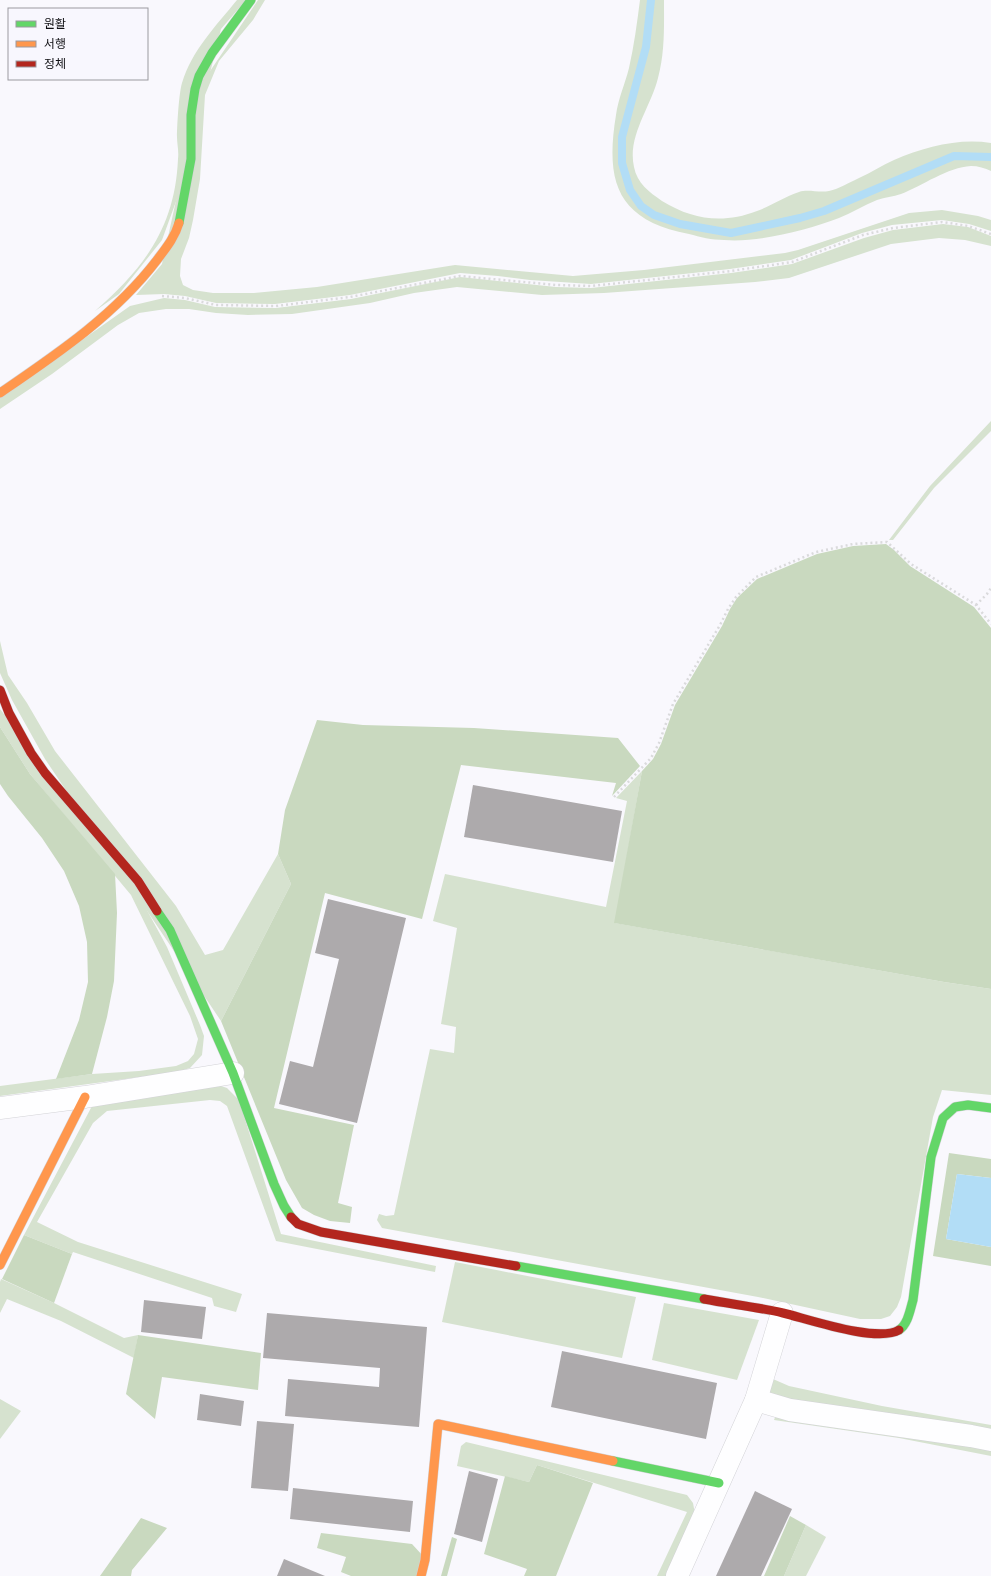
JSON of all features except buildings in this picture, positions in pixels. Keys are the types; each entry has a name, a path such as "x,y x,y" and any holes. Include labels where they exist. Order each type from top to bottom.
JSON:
{"street":[{"path":"0,393 70,344 114,307 153,266 177,231 183,212 185,190 191,160 191,110 194,90 202,70 214,50 251,0"},
{"path":"0,690 9,713 31,753 45,773 138,881 170,930 233,1073 274,1184 284,1206 290,1216 298,1224 321,1232 782,1312 858,1332 885,1334 894,1333 902,1328 908,1318 913,1300 932,1157 943,1118 955,1107 968,1105 991,1108"},
{"path":"0,1108 84,1097 233,1073"},
{"path":"0,1265 84,1097"},
{"path":"677,1576 756,1400 782,1312"},
{"path":"756,1400 790,1410 991,1440"},
{"path":"421,1576 425,1560 438,1424 719,1483"}],"path":[{"path":"158,296 185,298 216,305 276,306 350,297 460,276 498,278 556,285 591,286 731,271 792,262 863,236 893,228 942,222 968,226 991,234"},
{"path":"614,797 651,758 659,743 673,704 736,597 756,577 767,571 816,552 853,544 887,542 911,564 976,605 991,624"},
{"path":"976,605 991,588"}],"green space":[{"path":"237,0 246,0 221,29 182,185 162,240 119,294 95,311 113,295 142,262 164,225 171,205 176,183 178,117 182,83 186,71 198,49"},
{"path":"258,0 265,0 253,20 219,61 205,95 200,179 189,238 181,259 180,276 183,285 193,290 213,293 254,293 317,287 455,265 573,276 644,270 785,253 909,213 942,210 978,216 991,220 991,231 969,224 942,220 892,225 862,233 791,260 730,269 591,284 460,273 350,295 275,304 216,303 185,296 164,294 136,295 162,264 202,83"},
{"path":"640,0 649,0 644,47 620,137 619,163 628,191 639,207 654,217 680,226 731,235 800,220 825,212 955,158 991,159 991,171 974,166 962,167 935,177 909,191 877,200 839,218 798,231 767,238 752,240 711,239 665,228 646,219 631,208 621,194 615,178 613,160 613,139 617,109 631,60"},
{"path":"653,0 664,0 664,39 662,59 655,89 641,122 634,144 634,167 638,178 644,187 662,201 674,207 697,216 720,219 732,218 757,211 799,192 829,191 837,189 894,160 918,151 942,145 966,142 991,143 991,155 954,154 824,208 799,216 731,231 681,222 655,214 642,204 631,189 624,163 624,138 648,48"},
{"path":"943,224 968,227 991,236 991,246 965,240 939,238 891,244 789,278 755,282 604,293 542,295 457,287 414,293 370,303 292,314 248,315 216,313 189,309 166,309 139,313 118,325 52,374 0,409 0,398 130,306 164,298 185,300 215,307 276,308 351,299 460,277 556,287 591,288 731,273 792,264 864,238 893,230"},
{"path":"991,421 991,431 934,488 893,540 889,540 930,486"},
{"path":"886,544 910,566 974,607 991,628 991,989 944,982 614,923 642,771 653,759 661,744 675,705 737,598 757,579 817,554 853,546"},
{"path":"0,641 8,675 27,703 55,751 176,906 205,955 223,950 278,854 291,884 221,1021 45,759 12,700 0,673"},
{"path":"0,709 130,879 167,947 204,1036 202,1055 190,1068 177,1072 0,1096 0,1086 92,1074 139,1071 176,1066 188,1061 194,1054 198,1039 190,1016 131,895 30,774 0,727"},
{"path":"317,720 363,725 474,728 618,738 640,766 612,796 616,783 461,765 422,919 325,893 274,1108 354,1125 338,1203 352,1207 350,1223 330,1221 314,1215 302,1208 286,1180 221,1021 291,884 278,854 285,810"},
{"path":"0,727 30,774 115,874 117,913 114,981 107,1017 92,1074 56,1079 79,1020 88,982 87,942 79,906 64,871 42,838 0,784"},
{"path":"642,771 615,923 944,982 991,989 991,1095 942,1090 933,1117 901,1297 897,1307 890,1316 881,1319 860,1319 758,1297 382,1228 377,1220 379,1214 386,1216 394,1215 430,1049 454,1053 456,1027 441,1024 457,928 433,921 445,874 606,907 627,801 616,798"},
{"path":"218,1085 227,1088 239,1100 281,1234 436,1266 435,1272 276,1241 227,1106 220,1101 210,1100 107,1111 93,1123 37,1222 78,1242 242,1294 236,1312 214,1306 212,1298 73,1252 72,1254 24,1235 92,1106"},
{"path":"949,1153 991,1159 991,1178 957,1174 946,1239 991,1247 991,1266 933,1256"},
{"path":"24,1235 72,1254 54,1303 2,1279"},
{"path":"455,1262 636,1297 622,1358 442,1322"},
{"path":"1,1279 54,1303 124,1338 138,1335 134,1358 61,1321 7,1299 0,1313"},
{"path":"664,1303 759,1320 737,1380 652,1360"},
{"path":"138,1335 261,1353 258,1390 162,1377 155,1419 126,1394"},
{"path":"773,1379 789,1386 882,1406 991,1425 991,1435 766,1395"},
{"path":"0,1399 21,1411 0,1439"},
{"path":"776,1415 991,1449 991,1456 899,1438 774,1420"},
{"path":"466,1442 687,1495 693,1503 695,1514 668,1576 657,1576 687,1512 537,1465 529,1482 457,1466 461,1446"},
{"path":"537,1465 593,1483 556,1576 524,1576 527,1569 484,1554 505,1476 529,1482"},
{"path":"790,1516 806,1525 784,1576 764,1576"},
{"path":"141,1518 167,1528 132,1570 131,1576 100,1576"},
{"path":"806,1525 826,1537 806,1576 784,1576"},
{"path":"321,1533 412,1544 423,1556 417,1576 351,1576 341,1572 346,1557 317,1548"},
{"path":"452,1537 457,1539 447,1576 441,1576"}],"water":[{"path":"957,1174 991,1178 991,1247 946,1239"}],"waterway":[{"path":"651,0 646,47 622,137 622,163 630,190 641,206 654,215 680,224 731,233 800,218 824,211 954,156 991,157"}],"traffic: fast":[{"path":"179,223 191,159 191,115 195,89 199,76 212,53 251,0"},
{"path":"157,911 170,930 233,1073 274,1184 291,1217"},
{"path":"899,1330 907,1321 913,1300 931,1157 943,1118 955,1107 968,1105 991,1108"},
{"path":"516,1266 704,1299"},
{"path":"613,1461 719,1483"}],"traffic: slow":[{"path":"0,393 64,348 104,316 123,298 141,280 164,251 173,238 179,223"},
{"path":"0,1265 85,1097"},
{"path":"421,1576 425,1560 438,1424 613,1461"}],"traffic: jam":[{"path":"0,690 9,713 31,753 45,773 138,881 157,911"},
{"path":"291,1217 298,1224 321,1232 516,1266"},
{"path":"704,1299 783,1313 842,1329 859,1332 875,1334 889,1333 899,1330"}]}
